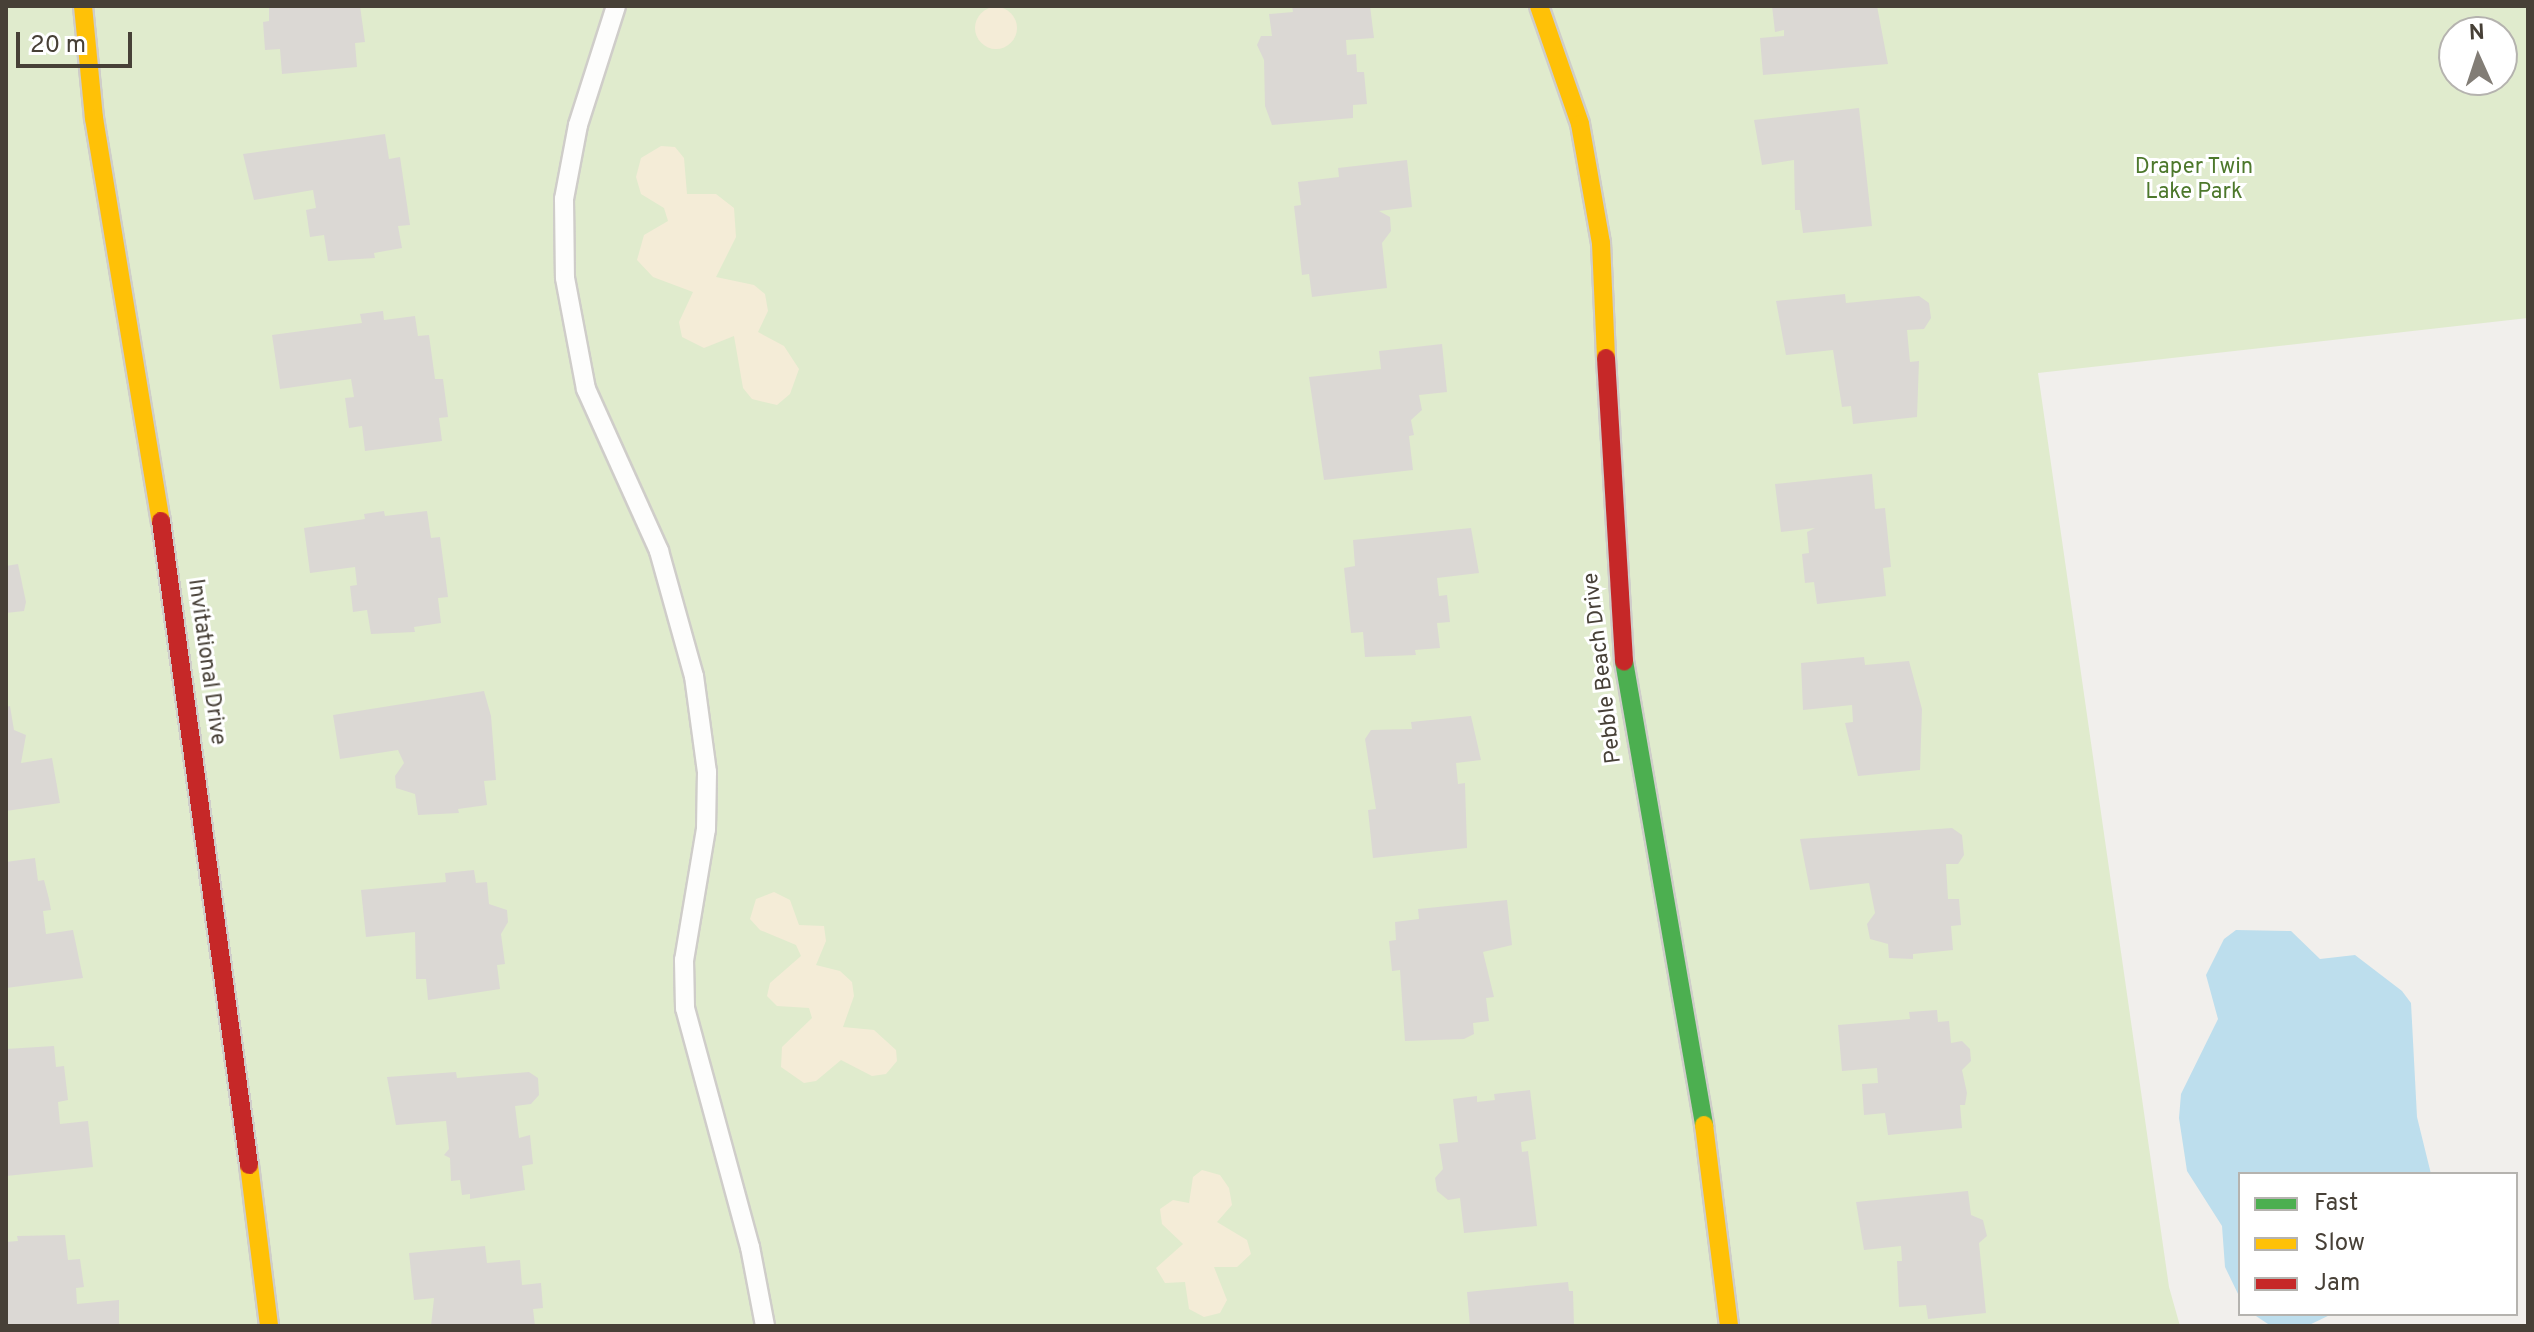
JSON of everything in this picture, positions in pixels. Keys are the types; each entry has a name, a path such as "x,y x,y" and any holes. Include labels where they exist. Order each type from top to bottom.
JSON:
{"street":[{"name":"Invitational Drive","path":"83,6 94,118 169,569 228,989 269,1326"},
{"name":"Pebble Beach Drive","path":"1539,6 1580,124 1601,243 1617,609 1632,727 1711,1162 1729,1326"}],"lane":[{"path":"616,6 578,125 564,199 565,278 586,389 659,551 694,676 707,772 706,829 684,960 685,1008 750,1247 765,1326"}],"green space":[{"name":"Draper Twin Lake Park","path":"6,6 2528,6 2528,318 2038,373 2169,1287 2180,1326 6,1326"}],"sand":[{"path":"996,7 1011,13 1017,28 1011,43 996,49 981,43 975,28 981,13"},
{"path":"661,146 675,147 684,158 687,194 716,194 734,208 736,237 716,277 754,285 765,294 768,311 758,332 784,346 799,369 790,394 777,405 752,399 743,388 734,336 704,348 682,337 679,322 693,292 653,277 637,260 644,235 668,221 664,208 641,194 636,177 641,158"},
{"path":"774,892 790,900 799,925 824,926 826,941 816,965 840,971 852,982 854,996 843,1027 874,1030 896,1050 897,1061 886,1074 872,1076 841,1060 816,1081 804,1083 781,1067 782,1047 812,1018 809,1008 777,1006 767,996 770,983 801,956 796,945 760,930 750,919 756,899"},
{"path":"1202,1170 1220,1175 1229,1188 1232,1205 1217,1222 1247,1240 1251,1254 1237,1267 1214,1267 1227,1300 1220,1313 1204,1317 1189,1309 1185,1282 1165,1283 1156,1268 1183,1244 1162,1224 1160,1209 1173,1200 1189,1203 1193,1177"}],"water":[{"path":"2236,930 2291,931 2320,959 2355,955 2402,991 2411,1003 2417,1117 2431,1172 2238,1172 2238,1294 2225,1267 2222,1226 2187,1171 2179,1118 2181,1094 2218,1019 2206,975 2224,939"},
{"path":"2256,1316 2328,1316 2307,1326 2271,1326"}],"building":[{"path":"269,6 360,6 365,42 355,43 357,67 282,74 280,49 265,50 263,22 269,21"},
{"path":"1292,6 1370,6 1374,38 1346,40 1347,55 1356,54 1357,72 1364,72 1367,104 1353,105 1353,118 1272,125 1265,106 1264,60 1257,45 1261,36 1272,36 1269,14 1293,12"},
{"path":"1772,6 1877,6 1888,64 1763,75 1760,38 1784,36 1784,30 1775,32"},
{"path":"1859,108 1872,226 1803,233 1800,210 1795,210 1794,160 1762,165 1754,120"},
{"path":"385,134 389,159 400,157 410,225 398,226 402,248 374,253 375,258 328,261 324,235 310,237 306,210 316,208 313,190 254,200 243,154"},
{"path":"1407,160 1412,207 1379,211 1390,217 1391,231 1382,243 1387,288 1312,297 1309,274 1302,275 1294,206 1301,205 1298,182 1339,177 1338,168"},
{"path":"1845,294 1846,303 1919,296 1929,303 1931,318 1924,329 1907,330 1910,362 1919,361 1917,417 1853,424 1851,406 1842,407 1833,350 1786,355 1776,301"},
{"path":"383,311 384,320 415,316 418,336 429,335 435,379 443,379 448,417 439,418 442,441 365,451 362,426 349,428 345,398 354,397 351,379 280,389 272,335 362,323 360,314"},
{"path":"1442,344 1447,392 1419,395 1422,410 1411,420 1414,435 1409,436 1413,470 1324,480 1309,377 1381,369 1379,351"},
{"path":"1872,474 1875,509 1885,508 1891,567 1883,568 1886,596 1817,604 1814,582 1805,583 1802,554 1809,553 1807,532 1815,528 1781,532 1775,484"},
{"path":"384,511 385,516 427,511 431,538 440,537 448,597 438,598 441,623 414,627 415,632 371,634 367,610 353,612 350,586 357,585 355,567 310,573 304,528 365,519 364,514"},
{"path":"1471,528 1479,573 1437,578 1439,596 1447,595 1450,622 1437,623 1440,648 1415,650 1416,655 1365,657 1363,632 1351,633 1344,568 1355,566 1353,540"},
{"path":"18,564 26,602 24,611 6,613 6,566"},
{"path":"1864,657 1865,665 1909,661 1922,709 1920,770 1858,776 1845,723 1853,722 1852,705 1803,710 1801,663"},
{"path":"484,691 491,716 496,780 484,781 487,805 458,809 459,813 418,815 415,794 396,788 395,776 404,763 398,750 340,759 333,715"},
{"path":"10,706 14,730 26,735 21,763 52,758 60,803 6,811 6,707"},
{"path":"1471,716 1481,760 1456,763 1458,784 1465,783 1467,848 1373,858 1368,810 1376,809 1365,739 1371,730 1412,729 1411,722"},
{"path":"1952,828 1962,835 1964,855 1958,864 1946,864 1948,899 1959,899 1961,925 1951,926 1953,950 1913,954 1913,959 1889,958 1888,944 1870,939 1867,924 1875,913 1869,883 1810,890 1800,839"},
{"path":"35,858 38,881 44,880 51,910 43,911 46,934 73,930 83,978 6,988 6,862"},
{"path":"474,870 476,883 487,882 489,904 507,910 508,922 501,934 505,964 497,965 500,989 428,1000 426,979 416,979 415,932 366,937 361,890 446,882 445,873"},
{"path":"1507,900 1512,945 1483,952 1494,997 1486,998 1489,1021 1473,1023 1474,1034 1464,1039 1405,1041 1400,970 1392,971 1389,941 1396,940 1395,922 1419,919 1418,909"},
{"path":"1937,1010 1938,1022 1949,1021 1951,1043 1962,1041 1970,1049 1971,1061 1962,1070 1967,1093 1965,1105 1960,1105 1962,1128 1888,1135 1885,1113 1864,1115 1862,1084 1878,1083 1877,1068 1842,1071 1838,1025 1910,1019 1909,1012"},
{"path":"54,1046 56,1067 64,1066 68,1100 58,1102 60,1124 88,1121 93,1167 6,1176 6,1049"},
{"path":"456,1072 457,1078 529,1072 538,1078 539,1095 531,1104 515,1106 519,1138 530,1135 533,1164 522,1166 525,1190 470,1199 470,1194 462,1195 460,1180 451,1181 450,1158 444,1155 449,1149 446,1121 396,1125 387,1077"},
{"path":"1530,1090 1536,1139 1521,1142 1522,1152 1528,1151 1537,1226 1464,1233 1460,1198 1448,1200 1437,1191 1435,1178 1443,1169 1439,1144 1458,1142 1453,1099 1477,1096 1477,1102 1495,1100 1494,1094"},
{"path":"1968,1191 1971,1215 1983,1220 1987,1236 1979,1243 1986,1313 1928,1319 1926,1305 1899,1307 1897,1261 1902,1261 1901,1246 1864,1250 1856,1202"},
{"path":"65,1235 68,1260 80,1259 84,1287 76,1288 77,1304 119,1300 119,1326 6,1326 6,1242 18,1241 17,1236"},
{"path":"485,1246 487,1263 520,1260 522,1285 541,1283 543,1308 533,1309 535,1326 431,1326 434,1298 414,1300 409,1253"},
{"path":"1568,1282 1569,1291 1573,1291 1574,1326 1470,1326 1467,1292"}],"traffic: fast":[{"path":"1624,661 1704,1125"}],"traffic: slow":[{"path":"83,6 94,118 161,521"},
{"path":"1539,6 1580,124 1601,243 1606,358"},
{"path":"1704,1125 1729,1326"},
{"path":"249,1165 269,1326"}],"traffic: jam":[{"path":"1606,358 1624,661"},
{"path":"161,521 249,1165"}]}
